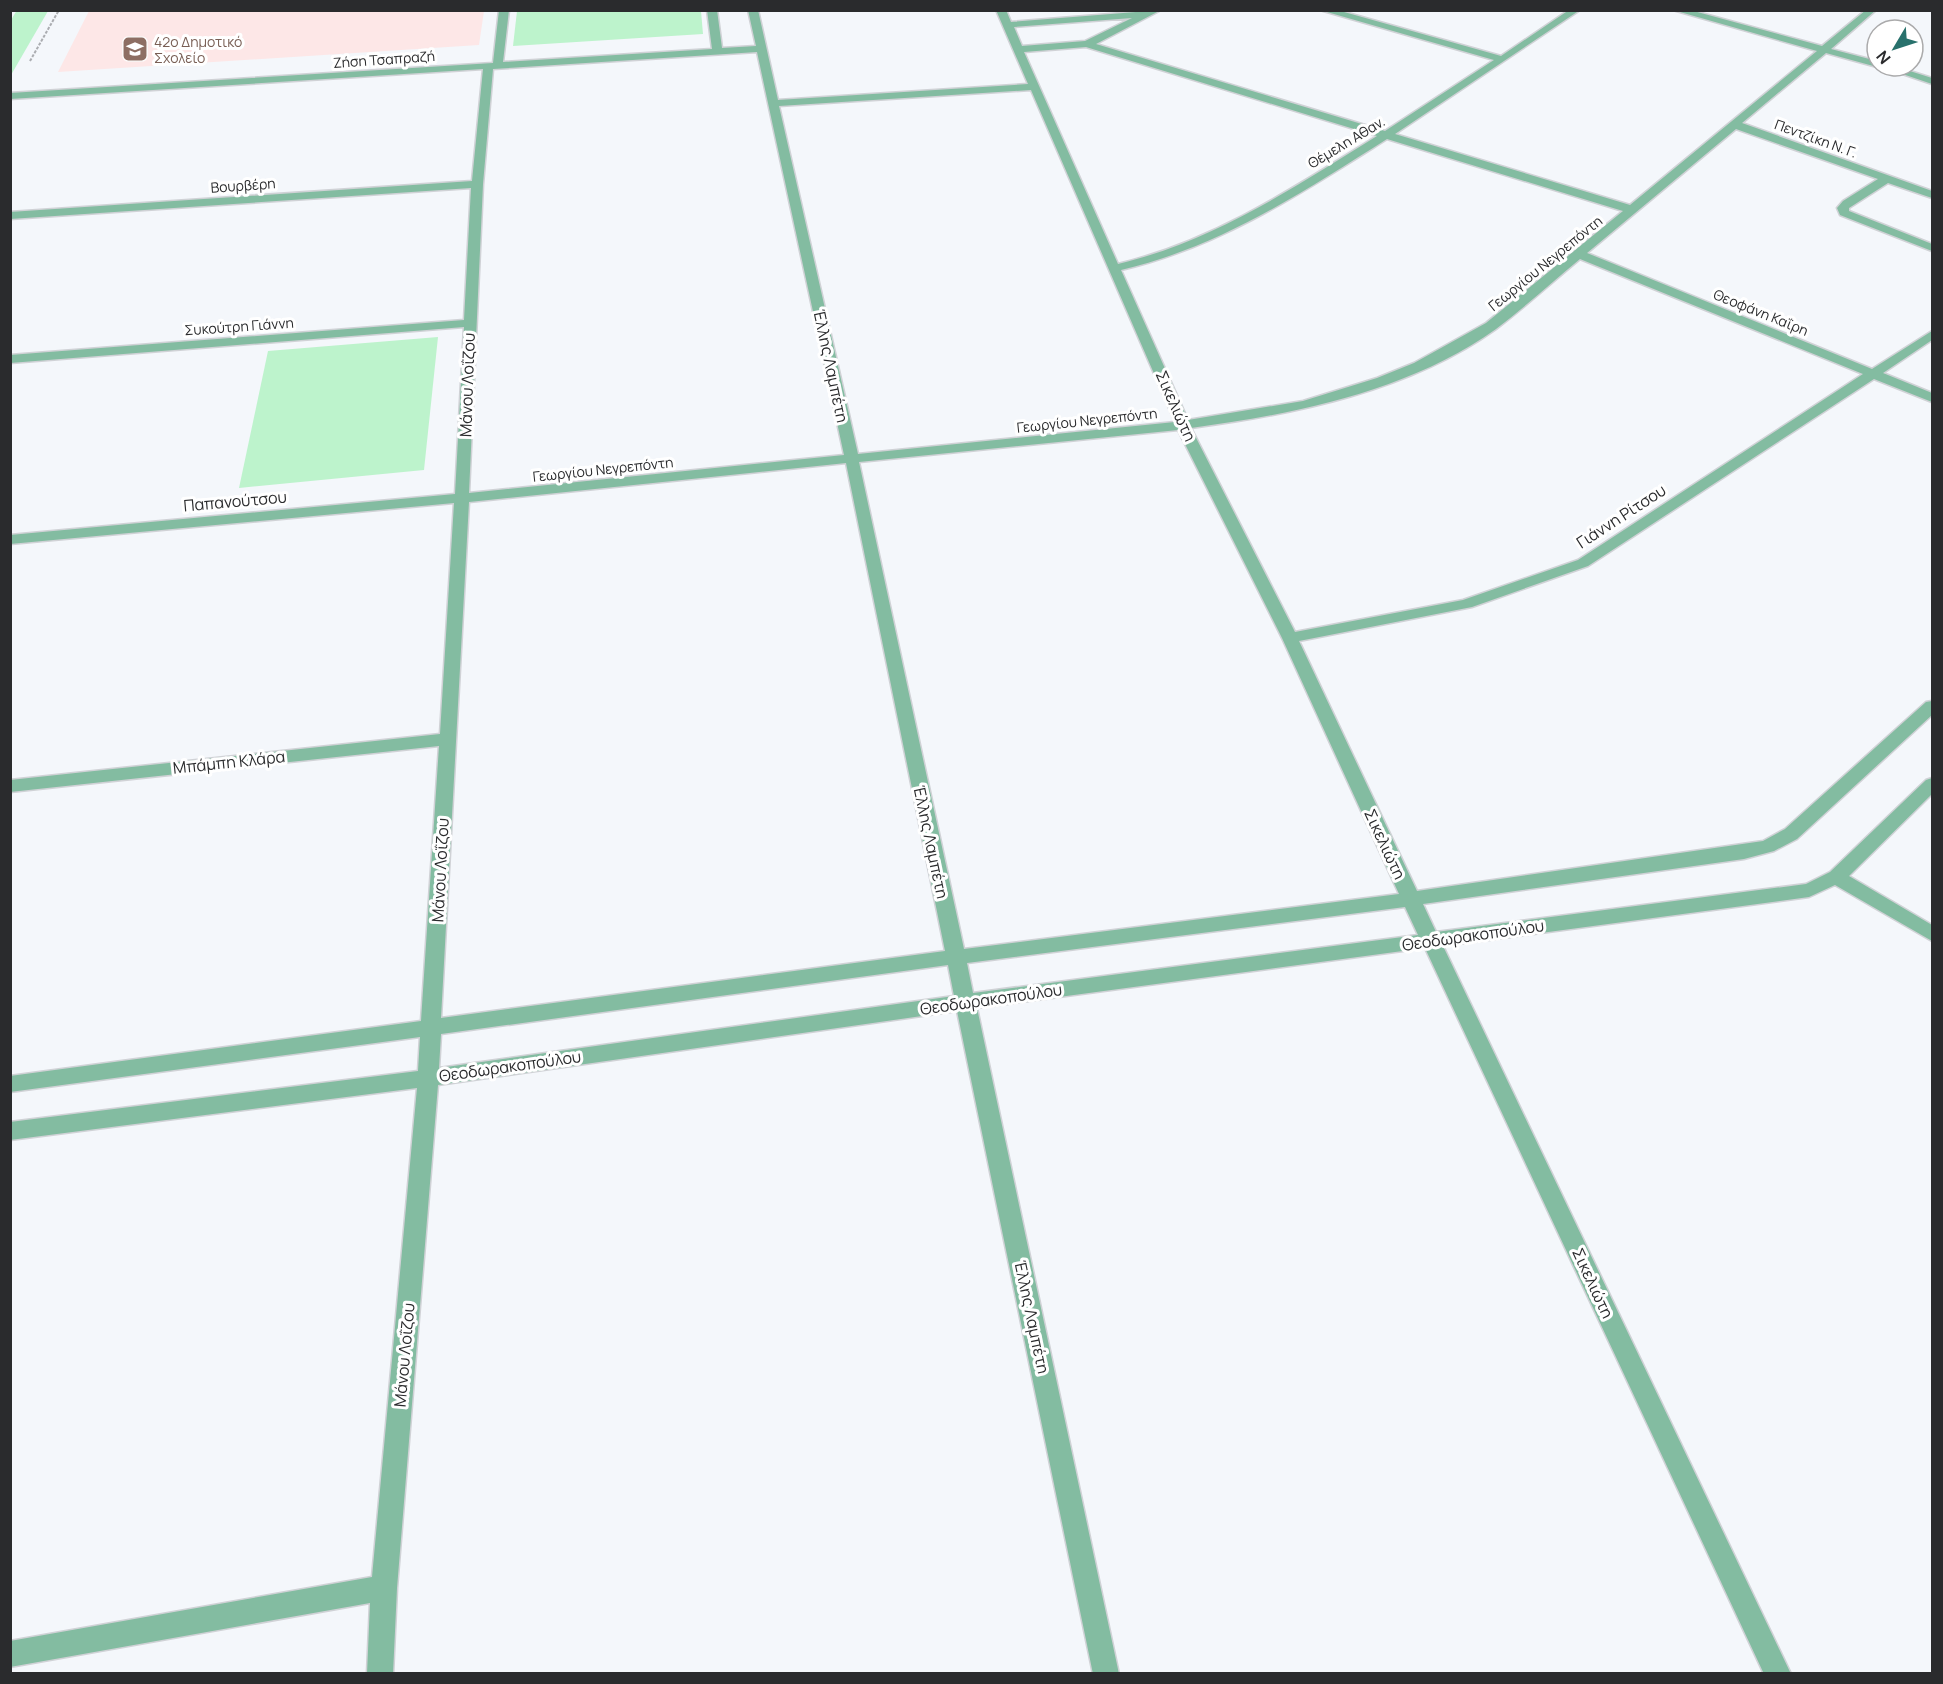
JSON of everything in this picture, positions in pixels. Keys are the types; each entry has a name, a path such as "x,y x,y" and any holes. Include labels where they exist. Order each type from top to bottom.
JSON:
{"street":[{"name":"Μάνου Λοΐζου","path":"380,1674 384,1588 428,1078 462,498 477,184 493,66 504,10"},
{"path":"712,10 717,52"},
{"name":"Έλλης Λαμπέτη","path":"753,10 852,460 1106,1674"},
{"path":"1324,10 1502,59"},
{"name":"Θέμελη Αθαν.","path":"1116,268 1174,254 1216,237 1386,136 1575,10"},
{"path":"1677,10 1865,60"},
{"name":"Γεωργίου Νεγρεπόντη","path":"462,498 1183,425 1314,403 1390,380 1457,348 1484,331 1828,49 1872,10"},
{"path":"1004,18 1153,12"},
{"path":"1087,44 1153,12"},
{"name":"Σικελιώτη","path":"1004,18 1116,268 1183,425 1290,638 1411,900 1778,1674"},
{"path":"1019,49 1087,44 1633,210"},
{"name":"Ζήση Τσαπραζή","path":"10,96 760,49"},
{"path":"774,103 1036,87"},
{"name":"Πεντζίκη Ν. Γ.","path":"1736,125 1932,195"},
{"path":"1886,178 1847,203 1843,208 1844,213 1932,248"},
{"name":"Βουρβέρη","path":"10,216 477,184"},
{"name":"Θεοφάνη Καΐρη","path":"1579,254 1932,398"},
{"name":"Συκούτρη Γιάννη","path":"10,359 470,323"},
{"name":"Γιάννη Ρίτσου","path":"1290,638 1466,604 1582,563 1932,335"},
{"name":"Παπανούτσου","path":"10,540 462,498"},
{"path":"10,1084 955,957 1411,900 1744,852 1768,846 1791,834 1932,706"},
{"name":"Μπάμπη Κλάρα","path":"10,786 448,739"},
{"name":"Θεοδωρακοπούλου","path":"10,1131 428,1078 966,1002 1809,890 1836,877 1932,784"},
{"path":"1836,877 1932,934"},
{"path":"10,1654 384,1588"}],"path":[{"path":"27,67 59,10"}],"shaded area":[{"path":"89,10 484,11 479,45 58,72"}],"green space":[{"path":"17,10 48,11 11,75 11,20"},
{"path":"517,11 701,11 703,34 513,46"},
{"path":"438,337 424,470 239,488 268,351"}],"place":[{"name":"42ο Δημοτικό Σχολείο","path":"135,49"}]}
